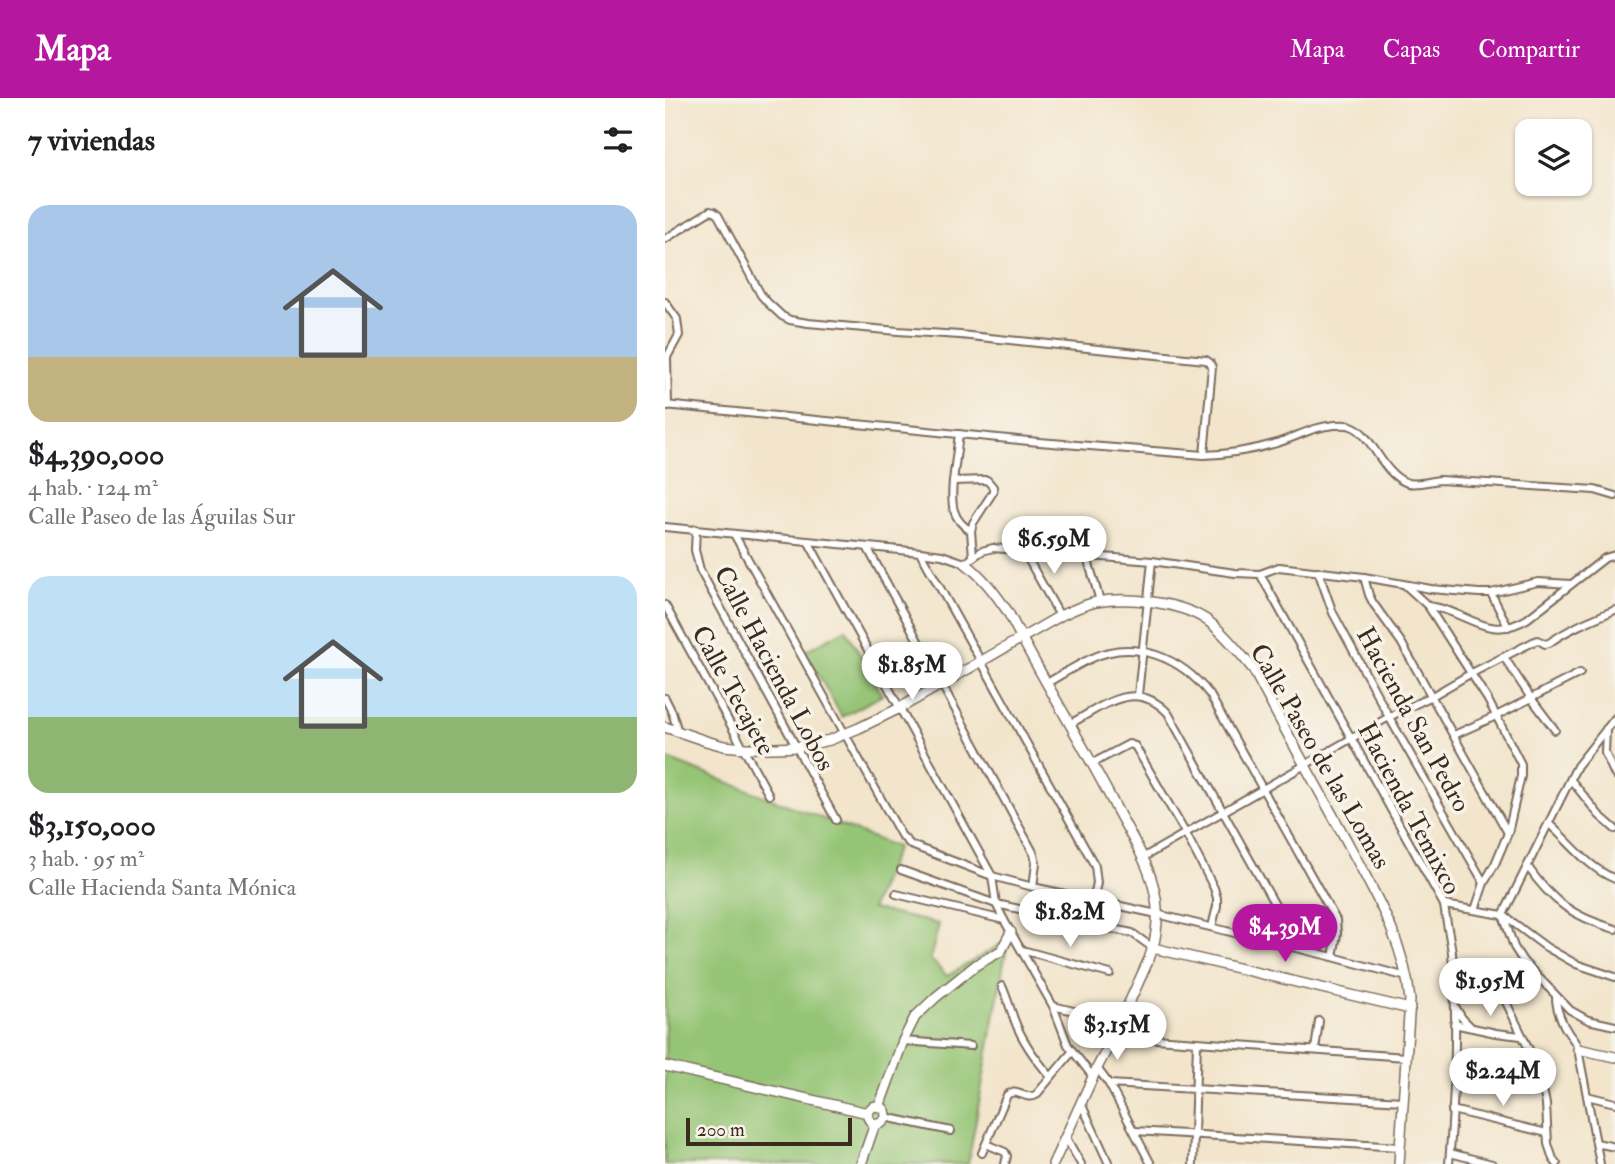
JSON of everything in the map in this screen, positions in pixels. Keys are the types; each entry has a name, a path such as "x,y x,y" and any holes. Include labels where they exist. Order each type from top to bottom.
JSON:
{"street":[{"path":"665,239 709,211 714,212 761,295 782,316 798,321 1206,360 1212,367 1204,455"},
{"path":"665,302 677,319 679,335 667,357 667,405 1039,442 1204,455 1248,451 1321,426 1353,426 1363,435 1384,466 1406,482 1418,484 1440,480 1543,486 1595,490 1615,496"},
{"path":"960,434 952,496 955,516 971,531"},
{"path":"953,481 987,480 993,487 993,492 972,523 969,559 1007,612 1093,763 1142,858 1153,884 1157,903 1153,948 1053,1164"},
{"path":"665,527 969,559 993,548 1152,561 1225,572 1260,574 1279,567 1364,577 1431,589 1491,593 1538,582 1571,584"},
{"name":"Calle Hacienda Lobos","path":"696,529 695,550 700,570 836,820"},
{"path":"734,534 844,735 905,841 911,845 992,876 1033,887 1212,927 1407,977"},
{"path":"808,541 992,876 996,904 1053,1006 1072,1052 1093,1077"},
{"path":"867,547 1034,854 1036,863 1033,887"},
{"path":"1023,550 1061,616"},
{"path":"920,552 1095,866 1097,883 1093,900"},
{"path":"1428,606 1446,610 1488,627 1500,629 1519,624 1605,558 1615,555"},
{"path":"1087,557 1100,601"},
{"path":"1138,695 1152,561"},
{"name":"Hacienda San Pedro","path":"1318,571 1333,612 1389,717 1484,883"},
{"name":"Hacienda Temixco","path":"1260,574 1444,905 1451,949 1455,1006 1456,1067 1449,1164"},
{"name":"Hacienda San Pedro","path":"1364,577 1373,603 1401,642 1508,833"},
{"path":"1403,584 1428,606 1482,691 1521,764 1521,776 1508,833 1484,883 1475,910"},
{"path":"1491,593 1508,627"},
{"name":"Calle Paseo de las Lomas","path":"665,727 724,746 744,748 797,747 830,740 900,708 1021,638 1088,604 1100,601 1149,602 1193,612 1209,622 1227,639 1253,669 1387,917 1407,977 1410,1009 1399,1164"},
{"name":"Calle Tecajete","path":"665,604 769,795"},
{"path":"1142,858 1305,764 1470,674 1538,639 1545,644 1549,643 1566,631 1615,610"},
{"path":"1047,683 1090,658 1132,650 1161,656 1188,671 1199,681 1210,695 1336,920 1338,927 1333,957"},
{"path":"1504,657 1555,730"},
{"path":"1454,735 1580,673"},
{"path":"1070,724 1122,696 1138,695 1160,705 1168,713 1275,905 1277,915 1273,943"},
{"path":"665,698 678,732"},
{"path":"1615,719 1584,757 1503,915 1514,947 1523,961 1556,997 1570,1010 1588,1020 1615,1026"},
{"path":"1606,729 1605,752 1615,775"},
{"path":"1093,763 1129,744 1135,746 1186,834 1213,888 1217,898 1212,927"},
{"path":"1571,780 1599,815 1615,829"},
{"path":"1549,824 1591,865 1615,879"},
{"path":"1528,867 1541,886 1568,909 1615,929"},
{"path":"901,870 996,904 1132,933 1153,948 1410,1009"},
{"path":"896,894 1004,920"},
{"path":"1444,905 1503,915 1546,947 1576,964 1615,977"},
{"path":"879,1107 903,1041 915,1017 975,965 1000,951 1011,932"},
{"path":"1022,950 1110,974"},
{"path":"1002,986 1025,1043 1051,1077"},
{"path":"1454,990 1502,997 1507,1004 1538,1070 1546,1104 1548,1144 1557,1164"},
{"path":"1556,997 1563,1024 1579,1049 1600,1164"},
{"path":"1053,1006 1098,1017"},
{"path":"1455,1006 1472,1028"},
{"path":"1315,1050 1319,1021"},
{"path":"1454,1024 1521,1036"},
{"path":"1114,1036 1406,1057"},
{"path":"903,1041 971,1046"},
{"path":"1193,1164 1197,1043"},
{"path":"1579,1049 1615,1058"},
{"path":"982,1153 1007,1095 1015,1091 1028,1097 1036,1095 1072,1052"},
{"path":"665,1066 868,1113"},
{"path":"1456,1067 1542,1083"},
{"path":"1097,1068 1135,1131 1151,1164"},
{"path":"1108,1084 1402,1101"},
{"path":"1587,1096 1615,1103"},
{"path":"1081,1103 1109,1164"},
{"path":"879,1107 885,1112 885,1117 882,1122 875,1124 868,1113 871,1108 879,1107"},
{"path":"1452,1110 1547,1133"},
{"path":"885,1117 951,1131"},
{"path":"861,1164 875,1124"},
{"path":"1135,1131 1400,1147"},
{"path":"1065,1136 1081,1164"},
{"path":"1596,1143 1615,1147"},
{"path":"986,1144 1005,1152 1005,1164"},
{"path":"1450,1153 1492,1164"}],"green space":[{"path":"846,629 882,695 842,717 805,651"},
{"path":"665,758 897,847 871,909 939,924 930,959 947,976 1008,940 968,1164 665,1164"}]}
